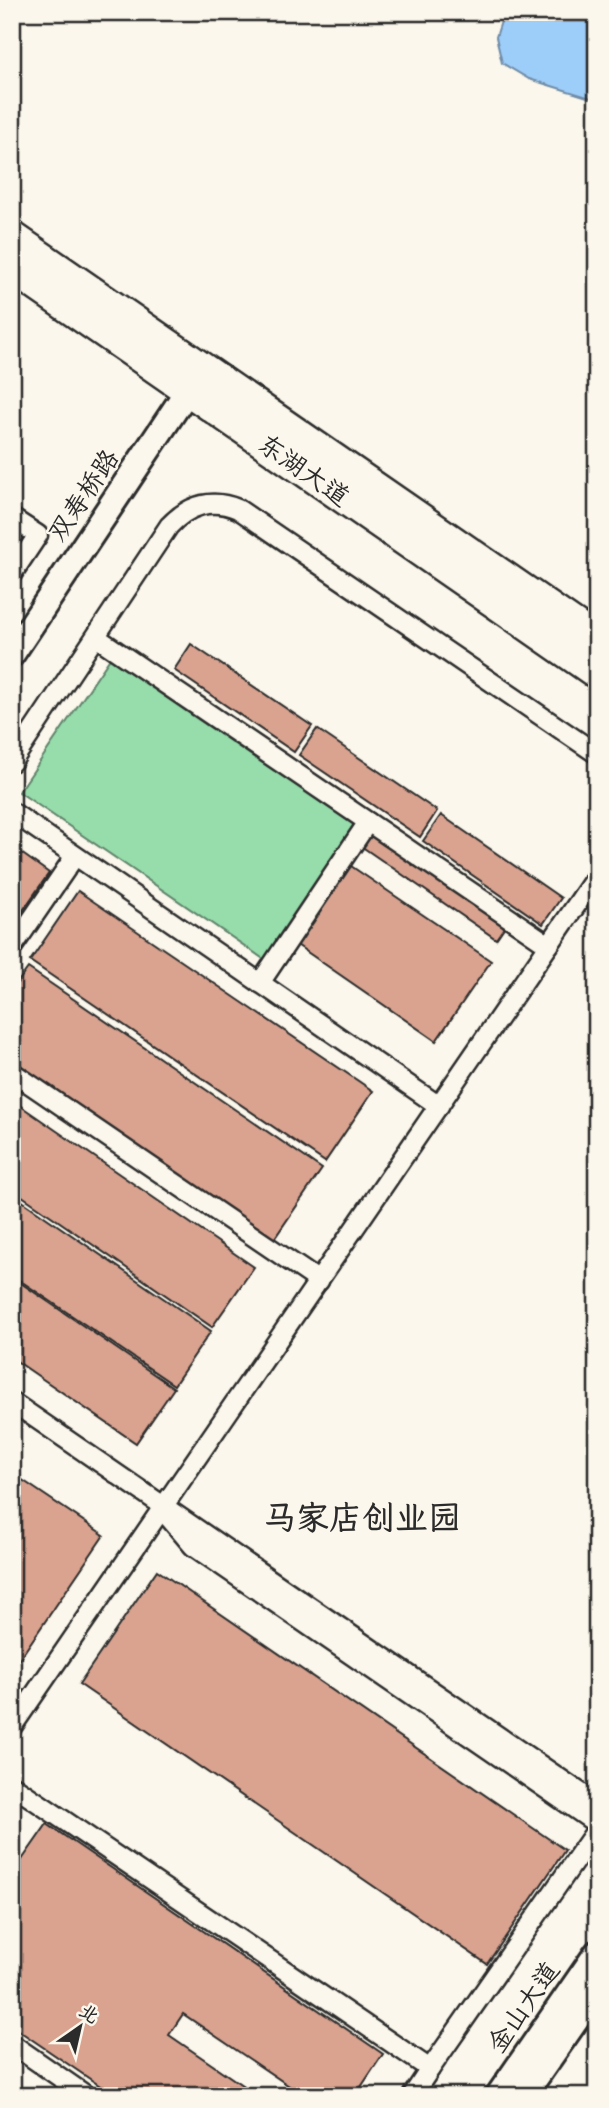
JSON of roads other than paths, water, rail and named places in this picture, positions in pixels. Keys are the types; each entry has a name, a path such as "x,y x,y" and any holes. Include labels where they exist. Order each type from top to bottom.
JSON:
{"highway":[{"name":"东湖大道","path":"12,239 195,379 597,672"},
{"name":"东湖大道","path":"12,267 195,379 597,642"}],"street":[{"name":"双寿桥路","path":"12,654 195,379"},
{"path":"12,762 175,520 201,504 222,503 238,509 597,754"},
{"path":"12,518 38,536 12,574"},
{"path":"96,637 549,946"},
{"path":"12,813 439,1106"},
{"path":"260,983 368,822"},
{"path":"12,948 75,856"},
{"path":"12,1727 597,875"},
{"path":"12,1072 319,1281"},
{"path":"12,1402 597,1804"},
{"path":"163,1507 193,1546 597,1826 412,2096"},
{"path":"12,1784 430,2069"},
{"name":"金山大道","path":"498,2096 597,1953"},
{"name":"金山大道","path":"523,2096 597,1990"},
{"path":"12,2044 87,2096"}],"water":[{"path":"504,12 597,12 597,100 529,79 502,63 496,37"}],"district":[{"name":"马家店创业园","path":"362,1518"}]}
